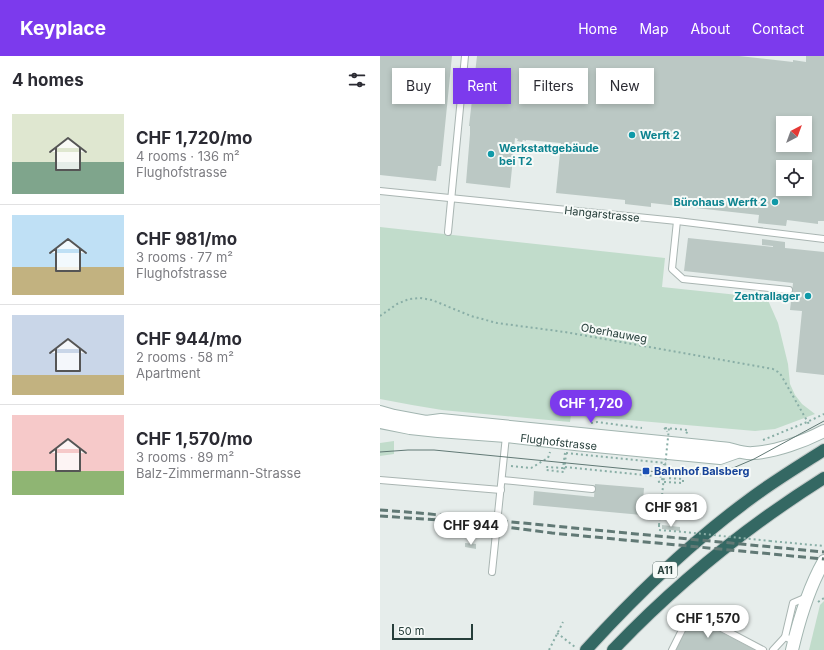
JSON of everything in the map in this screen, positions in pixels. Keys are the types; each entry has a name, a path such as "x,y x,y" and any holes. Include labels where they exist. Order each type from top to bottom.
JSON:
{"highway":[{"name":"A11","path":"586,650 645,588 727,516 751,498 824,450"},
{"name":"A11","path":"613,650 656,606 719,552 751,527 824,478"}],"main road":[{"name":"Flughofstrasse","path":"380,412 426,422 441,420 711,447 728,449 737,452 753,453 779,449 820,433"},
{"name":"Flughofstrasse","path":"380,422 410,428 506,436 720,458 737,452"},
{"path":"790,643 819,569 824,561"}],"lane":[{"path":"448,232 465,56"},
{"name":"Hangarstrasse","path":"380,191 824,239"},
{"path":"676,222 672,268 682,279 789,290"},
{"path":"492,572 506,436"},
{"path":"380,480 501,490"},
{"path":"502,480 592,489"},
{"path":"672,650 692,612 763,650"},
{"path":"773,650 790,643"}],"path":[{"name":"Oberhauweg","path":"380,316 397,304 409,299 420,298 432,300 471,316 497,323 565,332 773,370 781,375 807,422 820,433"},
{"path":"757,441 824,414"},
{"path":"591,423 598,422 645,429"},
{"path":"664,428 688,430 687,434"},
{"path":"669,428 666,477 664,482 659,530 822,546"},
{"path":"504,466 531,468 548,458 552,448"},
{"path":"565,448 563,468 547,467 546,470 564,472 566,453 666,463"},
{"path":"564,467 683,479 683,483 658,482"},
{"path":"642,515 642,517 650,517"},
{"path":"549,650 563,622"},
{"path":"557,633 578,650"}],"green space":[{"path":"380,227 665,258 662,287 767,298 778,323 788,364 790,384 795,395 802,404 815,414 775,429 755,431 571,415 570,422 442,410 380,399"},
{"path":"394,441 394,454 380,456 380,443"},
{"path":"824,601 824,650 809,650 820,605"}],"building":[{"path":"380,56 452,56 441,166 438,166 436,181 380,175"},
{"name":"Werft 2","path":"477,56 739,56 806,62 806,56 824,56 824,221 818,221 818,224 787,220 786,226 758,223 759,215 651,203 651,207 625,204 625,200 556,193 561,143 526,140 523,140 522,142 517,141 518,139 515,138 510,188 466,183 472,104 511,104 511,68 476,68"},
{"name":"Zentrallager","path":"688,238 773,247 762,245 762,239 785,242 785,248 824,252 824,375 796,372 802,311 790,310 793,283 684,271"},
{"path":"595,484 644,488 642,515 533,505 534,491 594,497"},
{"path":"662,525 680,527 680,531 662,529"},
{"path":"465,543 476,544 476,549 465,547"},
{"path":"693,617 755,650 675,650"}],"tram line":[{"path":"380,452 434,450 679,474 710,474 733,468 754,459 824,421"}],"railway":[{"path":"380,510 824,552"},
{"path":"380,516 438,520 552,533 824,559"}],"place":[{"name":"Werft 2","path":"632,135"},
{"name":"Werkstattgebäude bei T2","path":"491,154"},
{"name":"Bürohaus Werft 2","path":"775,202"},
{"name":"Zentrallager","path":"808,296"},
{"name":"Bahnhof Balsberg","path":"646,471"}]}
